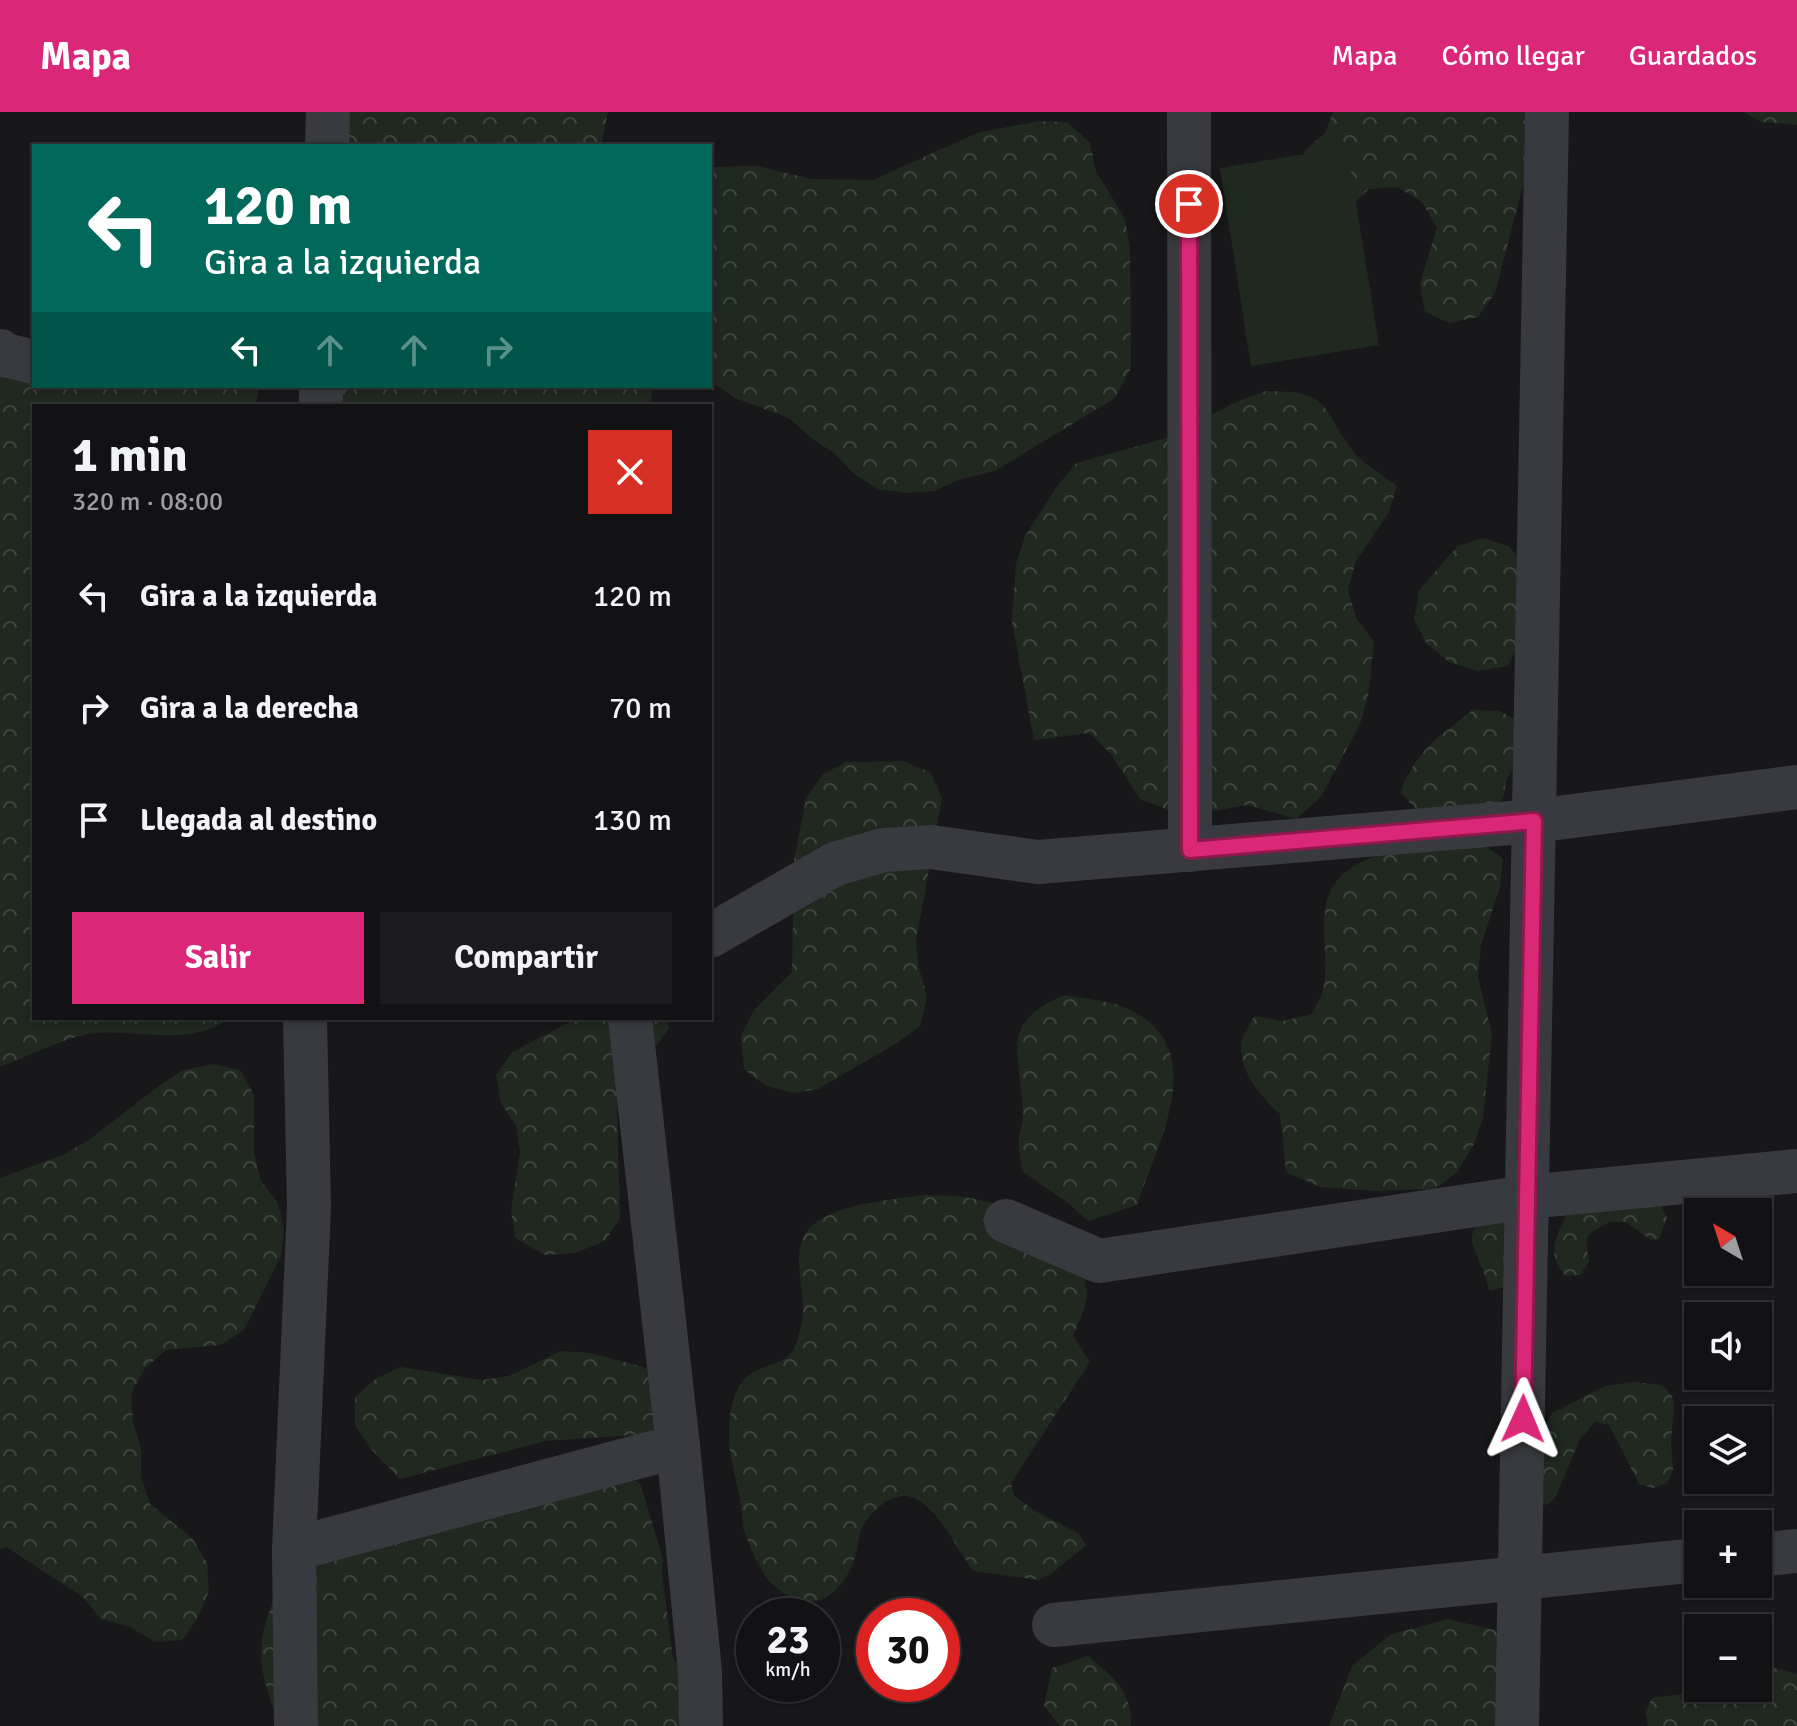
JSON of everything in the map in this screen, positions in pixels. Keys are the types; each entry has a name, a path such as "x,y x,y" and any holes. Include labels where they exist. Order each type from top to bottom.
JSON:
{"street":[{"path":"327,144 328,112"},
{"path":"1189,112 1190,850"},
{"path":"1517,1726 1547,112"},
{"path":"0,351 32,362"},
{"path":"712,935 835,864 884,850 931,847 1038,862 1534,821 1797,787"},
{"path":"296,1726 294,1549 309,1207 305,1020"},
{"path":"630,1020 678,1446 700,1672 701,1726"},
{"path":"1006,1221 1099,1261 1527,1197 1797,1171"},
{"path":"294,1549 678,1446"},
{"path":"1772,1554 1797,1551"},
{"path":"1054,1625 1684,1561"}],"green space":[{"path":"324,112 608,112 601,144 328,144"},
{"path":"1333,112 1531,112 1540,120 1495,293 1478,317 1449,323 1425,312 1420,283 1437,228 1422,202 1397,187 1369,189 1346,211 1297,179 1305,151 1325,133"},
{"path":"1744,112 1797,112 1797,125 1762,122"},
{"path":"1039,121 1067,122 1090,143 1096,171 1125,219 1130,250 1131,368 1115,398 995,471 961,479 934,491 905,493 878,489 854,474 834,453 789,418 737,399 712,382 712,167 757,166 812,179 873,180 977,133"},
{"path":"1347,147 1379,345 1251,366 1220,168"},
{"path":"32,367 32,388 259,388 255,404 32,404 32,1020 226,1020 197,1033 179,1035 88,1034 0,1067 0,369"},
{"path":"313,388 652,388 651,404 308,404"},
{"path":"1266,391 1314,398 1328,411 1352,450 1397,486 1389,512 1356,561 1348,590 1356,618 1374,642 1368,697 1360,724 1321,797 1296,819 1248,805 1194,814 1166,809 1140,799 1110,753 1089,733 1034,740 1012,622 1016,564 1025,536 1076,463 1163,439 1240,400"},
{"path":"1483,538 1509,546 1528,570 1529,623 1508,666 1477,671 1449,662 1426,643 1414,619 1419,591 1439,567 1458,546"},
{"path":"1473,710 1500,711 1524,725 1524,755 1507,778 1503,799 1477,814 1419,812 1400,792 1407,777 1430,745"},
{"path":"904,761 931,773 942,798 916,941 927,997 920,1026 818,1089 794,1093 766,1086 744,1069 741,1037 753,1011 792,972 794,860 806,798 823,774 846,762"},
{"path":"1480,842 1503,859 1500,887 1481,945 1478,977 1492,1034 1483,1118 1474,1144 1457,1172 1435,1189 1376,1191 1320,1187 1286,1172 1280,1114 1253,1084 1242,1056 1244,1034 1254,1016 1283,1021 1312,1014 1324,985 1326,905 1334,885 1348,870 1367,859 1390,852 1438,844"},
{"path":"1065,995 1119,1005 1152,1025 1167,1046 1173,1070 1172,1097 1166,1125 1137,1205 1088,1221 1022,1171 1019,1152 1023,1113 1017,1054 1021,1028 1030,1016"},
{"path":"574,1020 667,1020 669,1028 617,1101 620,1218 605,1241 575,1253 545,1255 515,1238 511,1210 520,1152 516,1126 501,1103 496,1075 512,1052"},
{"path":"213,1064 240,1070 254,1095 254,1153 261,1181 278,1203 284,1230 281,1256 244,1330 221,1345 166,1350 145,1368 131,1394 133,1422 141,1449 141,1476 150,1504 193,1539 207,1563 209,1591 198,1617 183,1640 155,1642 130,1627 101,1619 83,1597 6,1547 0,1549 0,1178 65,1154 184,1070"},
{"path":"924,1195 960,1196 1034,1217 1080,1267 1087,1295 1073,1336 1090,1362 1011,1483 1014,1496 1078,1533 1086,1545 1039,1580 973,1571 934,1514 910,1496 893,1498 877,1508 860,1534 847,1575 824,1598 795,1598 772,1584 746,1535 730,1448 729,1426 738,1388 748,1375 780,1361 793,1350 803,1311 799,1254 806,1233 814,1224 838,1211"},
{"path":"1504,1198 1508,1286 1489,1291 1474,1250 1473,1233"},
{"path":"1661,1205 1667,1218 1659,1239 1651,1240 1626,1222 1609,1222 1589,1234 1586,1241 1589,1262 1580,1275 1566,1276 1559,1268 1555,1259 1555,1243 1569,1208"},
{"path":"561,1351 591,1353 672,1375 669,1425 636,1435 545,1441 400,1479 370,1448 355,1425 355,1397 377,1378 401,1367 482,1380 509,1376"},
{"path":"1633,1382 1662,1385 1672,1396 1673,1470 1668,1483 1653,1488 1639,1484 1609,1425 1595,1422 1580,1439 1556,1496 1551,1502 1535,1509 1536,1445 1552,1413 1605,1386"},
{"path":"631,1476 641,1485 663,1560 662,1575 673,1658 681,1670 683,1714 678,1726 279,1726 264,1679 262,1645 272,1604 294,1569"},
{"path":"1447,1619 1495,1630 1526,1685 1515,1726 1329,1726 1352,1666 1390,1635"},
{"path":"1088,1656 1113,1678 1124,1693 1131,1726 1060,1726 1044,1706 1052,1668"},
{"path":"1772,1668 1797,1674 1797,1726 1648,1726 1645,1711 1652,1698 1684,1694 1684,1702 1772,1702"}],"route":[{"path":"1189,204 1190,850 1534,821 1523,1419"}]}
